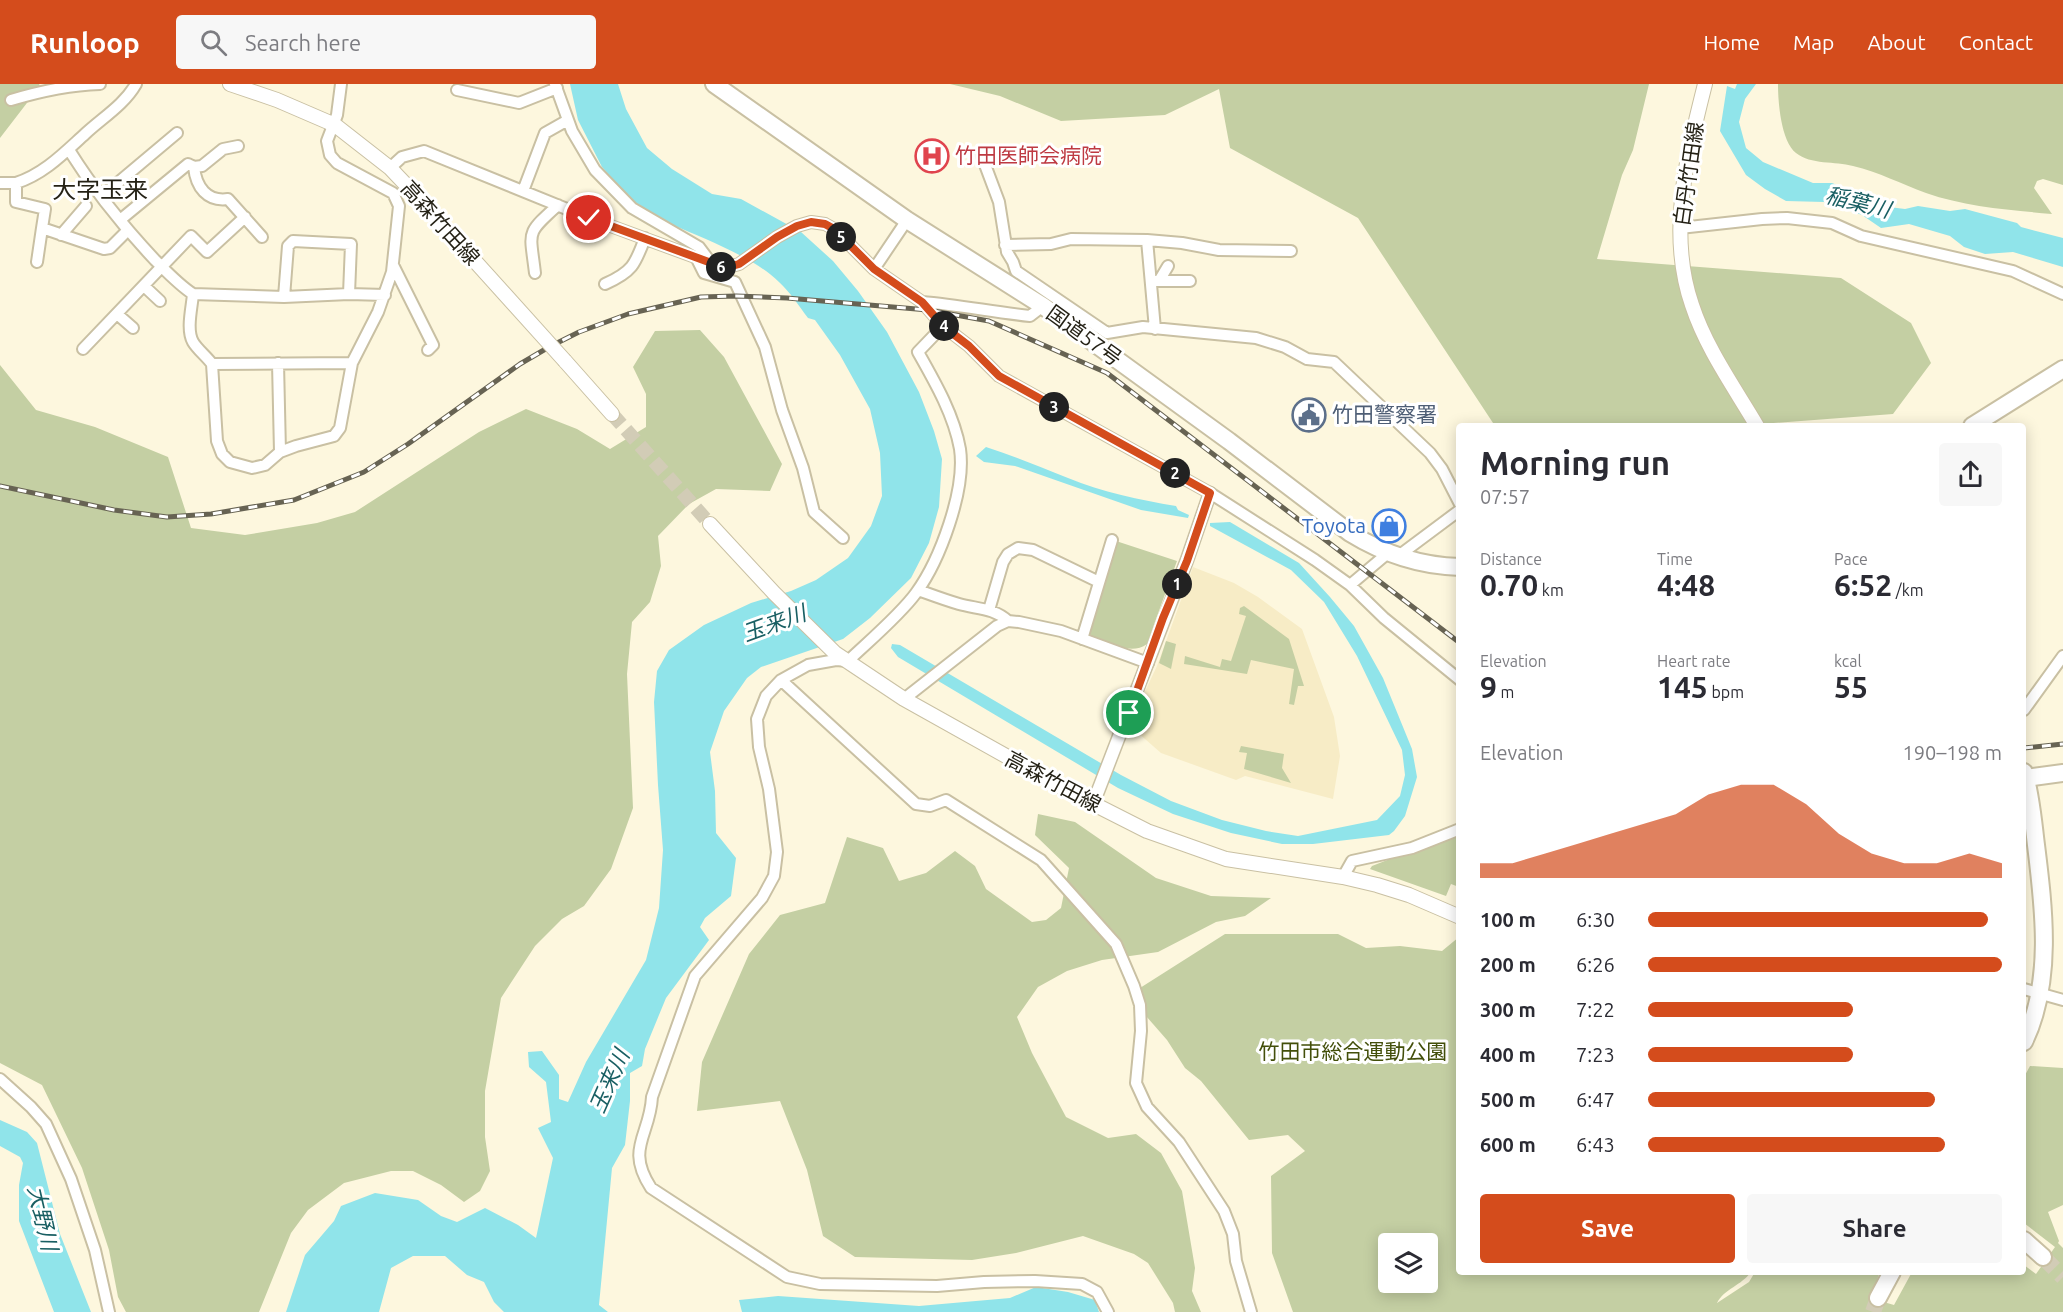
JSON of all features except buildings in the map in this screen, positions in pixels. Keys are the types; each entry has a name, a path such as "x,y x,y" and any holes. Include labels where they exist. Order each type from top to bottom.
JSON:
{"main road":[{"name":"高森竹田線","path":"230,84 335,124 390,168 612,414"},
{"name":"国道57号","path":"714,84 907,220 1043,306 1229,441 1350,533 1392,555 1414,562 1456,567"},
{"name":"白丹竹田線","path":"1705,84 1689,157 1680,228 1681,253 1692,305 1712,348 1755,423"},
{"path":"1977,423 2063,369"},
{"name":"高森竹田線","path":"710,524 835,653 904,699 1093,804 1147,831 1226,859 1343,877 1409,895 1456,915"},
{"path":"2026,775 2063,773"},
{"path":"2026,782 2039,867 2044,933 2031,991 2031,1028 2026,1038"},
{"path":"2026,1242 2043,1257"},
{"path":"1878,1298 1890,1275"}],"street":[{"path":"11,100 77,84 100,84"},
{"path":"124,84 135,84"},
{"path":"0,183 16,183 32,178 69,150 117,108 135,84"},
{"path":"193,294 190,331 193,342 212,364 217,441 222,454 230,462 252,468 265,465 280,452 334,436 340,428 352,363 385,295 393,264 399,206 396,197 388,189 337,162 330,155 327,141 335,124 341,84"},
{"path":"457,90 519,103 556,86 572,131 595,170 632,208 699,247 711,263"},
{"path":"523,191 545,133 568,120"},
{"path":"102,196 177,133"},
{"path":"120,220 188,164 194,167 202,166 223,149 238,146"},
{"path":"69,150 127,231 193,294 284,297 385,295"},
{"path":"390,168 402,156 424,152 725,268 739,264 797,226 811,222 825,224 834,229 874,269 922,302 943,326 969,346 999,376 1210,493 1315,560 1350,585 1384,618 1456,677"},
{"path":"981,154 999,202 1005,245 1016,271 1107,333 1143,327 1256,338 1285,347 1307,359 1334,362 1430,453 1442,469 1456,496"},
{"path":"194,167 195,180 208,196 217,201 228,199 262,237"},
{"path":"16,183 16,201 45,209 37,262"},
{"path":"536,273 531,235 534,227 558,205"},
{"path":"62,235 87,206"},
{"path":"83,349 191,236 207,252 245,217"},
{"path":"1680,228 1787,218 1832,223 1861,236 2013,272 2063,294"},
{"path":"874,269 907,220"},
{"path":"42,228 104,249 110,248 127,231"},
{"path":"604,284 619,278 636,263 645,238"},
{"path":"1005,245 1052,244 1071,239 1147,240 1182,243 1219,250 1291,251"},
{"path":"1147,240 1155,281 1155,329"},
{"path":"284,297 288,246 293,241 351,244 349,294"},
{"path":"696,257 704,273 735,282 743,296 765,347 782,410 803,468 814,512 843,538"},
{"path":"393,264 433,345 428,350"},
{"path":"1155,281 1168,266"},
{"path":"1155,281 1190,282"},
{"path":"144,285 160,301"},
{"path":"922,302 955,304 1030,316 1043,306"},
{"path":"117,314 133,328"},
{"path":"943,326 918,352 938,388 960,451 957,496 949,525 937,556 918,590 848,661 836,660 808,665 781,680 766,696 757,719 759,747 769,789 777,852 774,876 762,898 696,976 652,1097 651,1114 642,1134 639,1157 642,1174 651,1188 787,1277 820,1284 937,1286 1035,1281 1082,1284 1097,1292 1108,1312"},
{"path":"278,363 280,452"},
{"path":"212,364 352,363"},
{"path":"1093,804 1148,663 1163,618 1187,561 1210,493"},
{"path":"1350,585 1456,513"},
{"path":"1082,639 1112,540"},
{"path":"989,610 1003,562 1008,554 1018,548 1033,550 1099,582"},
{"path":"918,590 961,605 989,610 1003,616 1008,621 1061,632 1148,663"},
{"path":"904,699 997,626 1008,621"},
{"path":"2026,707 2063,656"},
{"path":"781,680 916,804 930,806 946,800 1041,860 1116,944 1140,1005 1141,1031 1136,1083 1147,1107 1179,1142 1224,1211 1233,1234 1236,1262 1251,1312"},
{"path":"1343,877 1352,861 1412,848 1456,831"},
{"path":"2031,991 2063,1000"},
{"path":"0,1079 46,1124 71,1179 85,1220 95,1250 109,1312"}],"shaded area":[{"path":"1193,567 1234,583 1258,597 1302,629 1334,717 1340,756 1333,799 1245,776 1236,780 1161,753 1129,725 1157,666"}],"green space":[{"path":"0,84 39,84 40,86 0,138"},
{"path":"950,84 1649,84 1633,150 1622,175 1597,259 1841,278 1911,323 1931,363 1893,414 1774,423 1493,423 1358,218 1230,148 1219,89 1165,115 1061,121 1000,96"},
{"path":"1778,84 2063,84 2063,185 2043,179 2037,181 2034,188 2052,214 1957,202 1846,164 1802,157 1791,147 1784,131"},
{"path":"700,330 724,357 782,464 770,491 716,489 689,504 658,536 661,566 650,602 632,622 627,674 633,808 611,869 584,906 562,919 535,946 501,998 485,1091 485,1137 490,1171 480,1191 464,1202 441,1185 413,1171 391,1171 344,1183 308,1210 291,1233 259,1312 126,1312 118,1297 109,1250 82,1168 42,1085 0,1063 0,365 36,410 95,427 168,457 191,528 245,535 317,523 355,512 479,432 526,409 577,429 610,449 646,427 646,394 633,367 655,331"},
{"path":"1116,541 1177,561 1147,644 1134,649 1119,647 1089,636 1088,632"},
{"path":"1244,606 1289,639 1304,686 1298,686 1294,705 1289,704 1294,669 1251,660 1247,674 1184,664 1185,656 1220,667 1222,659 1231,661 1246,616 1239,614 1240,608"},
{"path":"1166,641 1176,644 1171,669 1159,663"},
{"path":"1241,746 1284,754 1282,768 1291,783 1244,769 1247,753 1239,752"},
{"path":"1038,814 1075,822 1156,878 1211,896 1271,898 1245,916 1216,922 1158,952 1102,960 1067,971 1038,987 1017,1017 1032,1053 1066,1117 1108,1138 1136,1134 1161,1153 1182,1191 1195,1268 1192,1291 1201,1312 1175,1312 1173,1303 1148,1263 1134,1254 1083,1236 1016,1253 972,1260 855,1257 823,1236 807,1170 780,1101 697,1111 702,1062 749,954 780,915 825,903 847,837 883,848 899,881 926,873 955,851 975,866 986,889 1032,922 1046,920 1061,908 1069,868 1035,835"},
{"path":"1456,833 1456,886 1451,884 1446,896 1370,869 1372,866"},
{"name":"竹田市総合運動公園","path":"1225,934 1338,934 1366,948 1400,946 1442,951 1456,939 1456,1275 1748,1275 1724,1294 1717,1303 1749,1282 1753,1275 1879,1275 1870,1298 1894,1305 1910,1275 2026,1275 2026,1266 2036,1274 2055,1247 2026,1225 2026,1073 2030,1066 2063,1068 2063,1205 2048,1212 2058,1243 2063,1248 2063,1312 1293,1312 1272,1253 1271,1176 1305,1151 1288,1135 1249,1140 1201,1081 1185,1068 1167,1040 1146,1016 1140,988"}],"water":[{"name":"玉来川","path":"570,84 618,84 626,109 647,148 672,169 712,194 741,199 801,232 833,261 887,332 919,392 942,459 939,507 929,543 911,578 870,618 843,639 761,667 747,678 724,711 710,752 715,791 716,833 736,858 731,896 705,918 700,927 709,940 666,998 645,1049 642,1066 630,1073 630,1101 625,1145 612,1168 599,1305 608,1312 504,1312 494,1302 484,1282 467,1275 445,1256 413,1256 391,1268 379,1312 286,1312 305,1255 334,1221 341,1206 375,1193 418,1200 441,1216 457,1222 485,1208 518,1225 536,1238 553,1158 538,1128 551,1122 546,1082 529,1067 528,1052 542,1051 559,1075 559,1099 568,1102 586,1062 646,960 659,908 663,850 654,702 657,671 669,650 704,625 751,603 791,591 816,580 848,558 871,526 882,496 880,453 870,409 840,355 815,320 808,318 783,286 757,265 714,243 673,225 664,224 630,199 602,167 578,120"},
{"name":"稲葉川","path":"1737,84 1756,84 1745,99 1739,122 1746,148 1763,162 1813,183 1832,183 1854,192 1865,204 1905,209 1918,206 1950,211 1965,209 2063,238 2063,267 2013,252 1985,254 1964,247 1950,236 1909,224 1881,228 1862,215 1824,202 1786,201 1746,175 1720,131 1727,86 1735,89"},
{"path":"986,447 1081,483 1135,498 1176,506 1178,510 1189,515 1188,518 1141,510 1015,466 984,462 976,456"},
{"path":"1230,522 1299,563 1354,626 1383,678 1412,749 1417,777 1405,816 1389,835 1313,844 1282,844 1231,833 1173,814 1118,788 898,657 891,648 892,644 900,645 1121,775 1171,801 1222,820 1298,836 1377,820 1400,796 1405,775 1402,750 1357,656 1324,602 1291,570 1210,526 1210,523"},
{"name":"大野川","path":"0,1120 27,1132 37,1143 60,1234 91,1312 54,1312 19,1221 19,1185 23,1163 20,1157 0,1146"},
{"path":"1036,1287 1068,1292 1095,1300 1099,1312 742,1312 739,1300 778,1296 919,1306 1010,1298"}],"tunnel":[{"path":"612,414 710,524"},
{"path":"2043,1257 2063,1277"},
{"path":"1873,1312 1878,1298"}],"railway":[{"path":"0,486 114,510 167,517 211,514 294,500 364,472 408,444 520,364 549,347 579,332 628,314 701,297 736,296 928,310 989,321 1107,373 1456,640"},
{"path":"2026,748 2063,744"}],"place":[{"name":"竹田医師会病院","path":"932,156"},
{"name":"竹田警察署","path":"1309,415"},
{"name":"Toyota","path":"1389,526"}],"district":[{"name":"大字玉来","path":"100,190"}],"route":[{"path":"589,218 725,268 739,264 797,226 811,222 825,224 834,229 874,269 922,302 943,326 969,346 999,376 1210,493 1187,561 1163,618 1129,713"}]}
